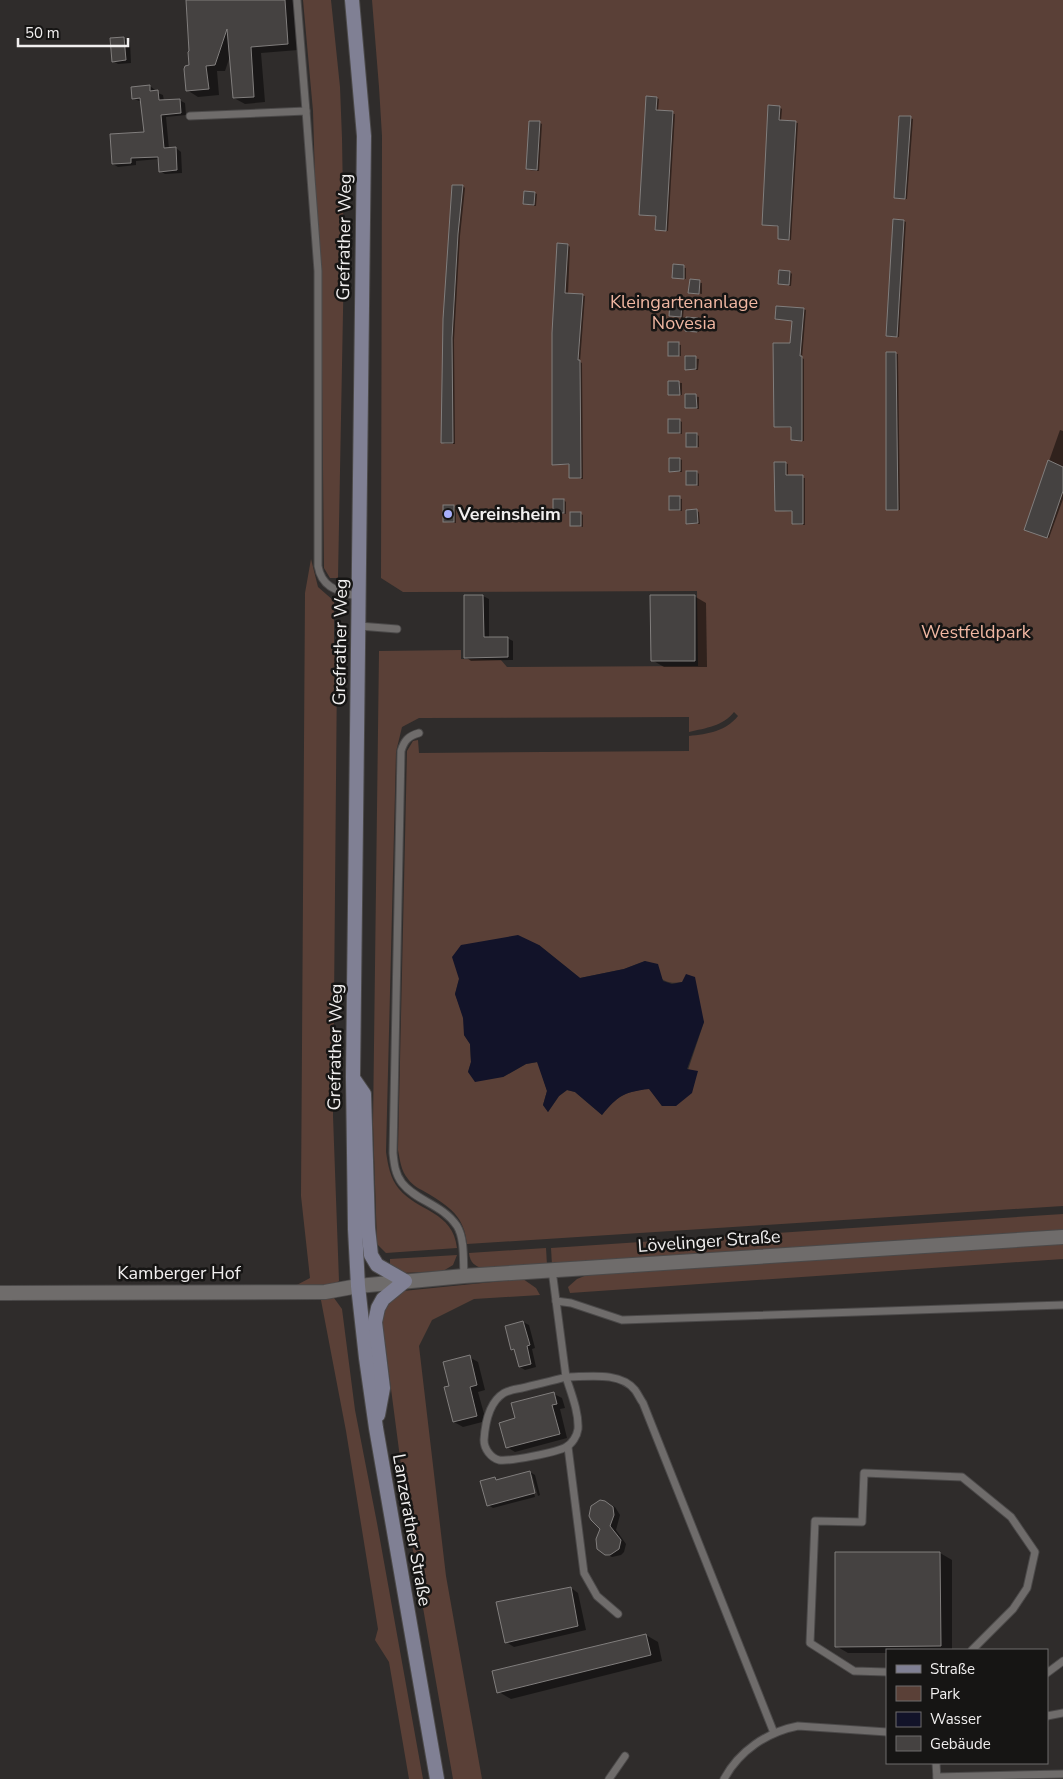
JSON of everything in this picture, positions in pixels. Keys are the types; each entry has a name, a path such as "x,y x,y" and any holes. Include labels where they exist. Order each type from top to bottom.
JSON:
{"main road":[{"name":"Grefrather Weg","path":"352,0 364,136 353,1078 353,1161 358,1286"},
{"path":"353,1078 364,1094 368,1228 371,1255 377,1265 405,1281 383,1299 378,1308 375,1322 383,1388 376,1428"},
{"name":"Lanzerather Straße","path":"358,1286 376,1428 437,1779"}],"street":[{"name":"Lövelinger Straße","path":"358,1286 464,1276 1063,1236"},
{"name":"Kamberger Hof","path":"0,1293 325,1292 358,1286"}],"lane":[{"path":"297,0 318,271 318,566 320,575 327,585 359,597"},
{"path":"190,116 306,110"},
{"path":"359,626 397,630"},
{"path":"419,733 412,734 404,741 401,751 392,1153 401,1182 411,1192 441,1209 457,1227 460,1234 464,1276"},
{"path":"552,1270 566,1377 577,1414 578,1429 575,1439 568,1447 509,1460 499,1460 490,1455 484,1444 484,1430 490,1410 496,1400 505,1392 566,1377 606,1376 624,1381 634,1388 643,1403 774,1733"},
{"path":"556,1301 571,1303 622,1320 1062,1305"},
{"path":"568,1447 584,1573 596,1596 618,1614"},
{"path":"886,1672 854,1671 810,1643 815,1522 862,1522 864,1473 962,1477 1011,1517 1035,1552 1027,1588 1013,1609 973,1649"},
{"path":"1048,1672 1063,1661"},
{"path":"1048,1716 1063,1714"},
{"path":"724,1779 731,1768 759,1741 774,1733 798,1726 886,1732"},
{"path":"609,1779 625,1756"},
{"path":"936,1764 937,1778 1063,1774"}],"green space":[{"path":"303,0 331,0 340,87 344,259 338,578 330,578 324,568 321,272 316,212 313,111"},
{"path":"372,0 1063,0 1063,1206 467,1244 463,1226 454,1213 443,1203 414,1185 406,1176 401,1165 398,1150 407,751 413,741 418,740 419,753 689,751 689,736 710,733 728,725 738,716 734,712 730,717 708,728 689,732 689,717 419,718 402,727 396,752 386,1152 391,1176 396,1185 407,1197 434,1213 449,1226 457,1248 386,1253 377,1244 373,1124 379,651 461,650 461,659 501,660 507,667 698,666 697,591 403,592 381,578 382,136","holes":["539,945 580,978 624,969 645,961 665,981 682,982 704,1022 676,1106 662,1106 649,1088 622,1096 612,1103 602,1115 575,1092 567,1090 559,1096 548,1112 543,1105 547,1091 538,1062 526,1064 503,1077 468,1072 471,1062 470,1044 464,1035 464,1018 455,994 459,979"]},
{"path":"311,559 318,587 334,601 334,642 337,669 333,1116 339,1281 331,1286 291,1288 310,1278 301,1196 305,593"},
{"path":"1063,1214 1063,1230 552,1265 551,1248"},
{"path":"1063,1244 1063,1259 570,1293 568,1287 577,1279 587,1275"},
{"path":"546,1248 547,1265 484,1269 473,1264 469,1253"},
{"path":"457,1255 453,1265 443,1271 403,1273 390,1268 390,1259"},
{"path":"523,1279 536,1288 540,1295 474,1299 432,1320 419,1346 446,1576 482,1779 453,1779 401,1482 402,1473 382,1320 386,1304 403,1291"},
{"path":"320,1295 334,1298 342,1309 355,1410 423,1779 409,1779 389,1662 375,1640 378,1629 346,1431"}],"water":[{"path":"518,935 539,945 580,978 624,969 645,961 658,964 663,981 672,984 682,982 686,974 695,977 704,1022 687,1069 698,1071 692,1093 676,1106 662,1106 649,1089 633,1092 617,1099 602,1115 575,1092 567,1090 559,1096 548,1112 543,1105 547,1091 537,1062 526,1064 503,1077 475,1082 468,1072 471,1062 470,1044 464,1035 463,1018 455,994 459,979 452,957 461,945"}],"building":[{"path":"186,0 285,0 288,44 251,47 254,97 233,98 227,29 215,65 206,66 209,89 186,91 184,69 185,66 189,65 189,51"},
{"path":"124,37 126,60 112,62 110,38"},
{"path":"150,85 150,91 158,90 159,100 180,99 181,113 161,115 164,148 176,147 177,170 159,172 158,157 131,158 131,163 112,164 110,134 144,132 140,98 132,99 131,87"},
{"path":"646,96 657,97 656,110 673,111 666,231 655,230 656,216 639,215"},
{"path":"768,105 780,106 779,120 796,121 789,240 778,239 778,226 762,225"},
{"path":"899,116 911,116 905,199 894,198"},
{"path":"529,121 540,121 537,170 526,169"},
{"path":"452,185 463,185 452,338 453,443 441,443 443,319"},
{"path":"524,191 535,192 534,205 523,204"},
{"path":"893,219 904,220 897,337 886,336"},
{"path":"557,243 568,244 565,293 583,294 578,360 580,360 581,478 569,478 569,464 552,465 552,333"},
{"path":"673,264 684,265 684,279 672,278"},
{"path":"779,270 790,271 789,285 778,284"},
{"path":"690,279 700,280 699,294 688,293"},
{"path":"670,302 682,303 681,317 669,316"},
{"path":"776,306 804,308 800,356 802,356 802,441 791,440 791,427 774,427 773,343 790,343 792,321 775,319"},
{"path":"686,317 698,318 697,332 685,331"},
{"path":"668,342 679,342 679,356 668,356"},
{"path":"886,352 896,352 898,510 886,510"},
{"path":"685,356 696,356 696,369 685,370"},
{"path":"668,381 679,381 680,395 668,395"},
{"path":"685,394 696,394 697,408 685,408"},
{"path":"668,419 680,419 680,433 668,433"},
{"path":"686,433 697,433 697,447 686,447"},
{"path":"669,458 680,458 680,471 669,472"},
{"path":"1048,460 1063,467 1063,491 1047,538 1024,530"},
{"path":"774,462 786,462 786,475 803,475 803,524 792,524 792,511 775,511"},
{"path":"686,471 697,471 697,485 686,485"},
{"path":"669,496 680,496 680,510 669,510"},
{"path":"553,499 564,499 564,513 553,513"},
{"name":"Vereinsheim","path":"443,505 454,505 454,522 443,522"},
{"path":"697,509 698,523 686,524 686,510"},
{"path":"570,512 581,512 581,526 570,526"},
{"path":"464,595 483,595 484,637 508,637 508,657 464,658"},
{"path":"650,595 695,595 695,661 651,661"},
{"path":"523,1321 530,1345 527,1346 531,1364 519,1367 514,1349 511,1350 505,1326"},
{"path":"470,1355 477,1385 470,1387 477,1416 453,1422 444,1387 449,1386 443,1362"},
{"path":"554,1392 557,1404 552,1405 560,1434 506,1448 499,1423 515,1418 511,1403"},
{"path":"530,1471 535,1493 487,1506 480,1481 495,1477 496,1480"},
{"path":"600,1500 613,1507 614,1515 610,1526 621,1540 619,1549 610,1555 605,1555 597,1549 596,1539 600,1529 589,1516 591,1506"},
{"path":"835,1552 940,1552 941,1646 835,1647"},
{"path":"571,1587 578,1626 505,1643 496,1602"},
{"path":"646,1634 651,1655 497,1693 492,1671"}],"place":[{"name":"Vereinsheim","path":"448,514"}],"park label":[{"name":"Kleingartenanlage Novesia","path":"684,312"},
{"name":"Westfeldpark","path":"976,632"}]}
